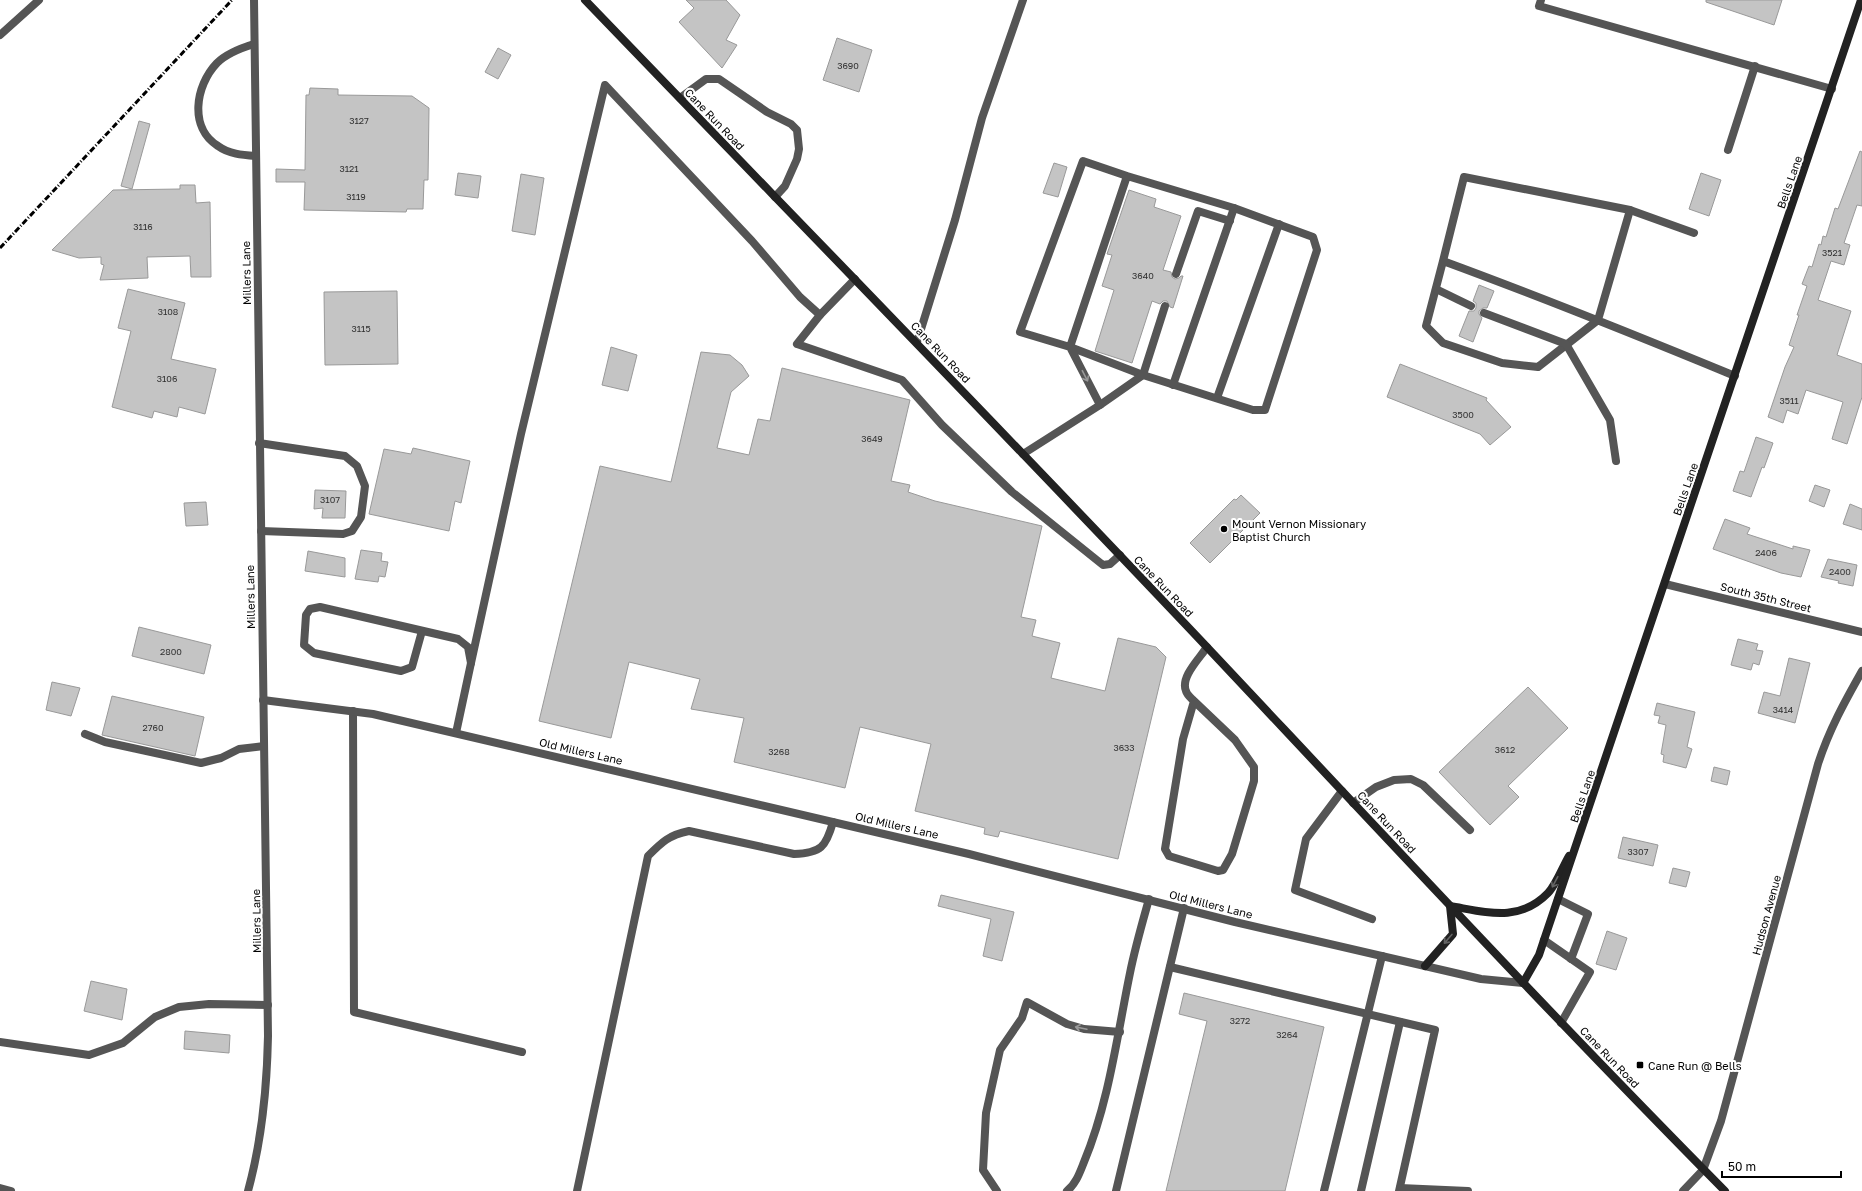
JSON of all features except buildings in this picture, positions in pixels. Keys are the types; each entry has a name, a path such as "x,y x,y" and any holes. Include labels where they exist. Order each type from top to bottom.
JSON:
{"main road":[{"name":"Cane Run Road","path":"585,0 917,342 1561,1023 1725,1191"},
{"name":"Bells Lane","path":"1523,983 1540,955 1862,0"},
{"path":"1425,966 1453,934 1450,906 1503,914 1527,909 1549,893 1580,836"}],"street":[{"path":"0,35 39,0"},
{"name":"Millers Lane","path":"248,1191 261,1134 267,1082 268,1005 260,531 254,0"},
{"path":"917,342 955,220 982,118 1022,0"},
{"path":"1541,0 1539,6 1832,89"},
{"path":"254,44 236,50 217,63 202,84 197,110 202,132 217,146 235,154 256,156"},
{"path":"1728,150 1755,66"},
{"path":"680,98 706,79 719,79 767,112 797,130 799,138 797,159 785,186 775,197"},
{"path":"456,733 521,434 605,86 752,241 800,297 820,315"},
{"path":"1083,161 1127,176 1234,208 1313,237 1317,250 1265,410 1252,410 1143,375 1070,347 1020,332 1083,161"},
{"path":"1100,405 1070,347 1127,176"},
{"path":"1630,210 1598,320 1538,367 1502,363 1443,343 1426,326 1464,177 1630,210 1694,233"},
{"path":"1174,385 1234,208"},
{"path":"1176,274 1198,211 1230,221"},
{"path":"1217,398 1279,224"},
{"path":"1443,261 1546,299 1735,376"},
{"path":"856,280 820,315 797,344 902,380 942,425 1012,492 1103,565 1110,564 1120,555"},
{"path":"1436,289 1471,306"},
{"path":"1023,454 1100,405 1143,375 1165,306"},
{"path":"1484,313 1566,344 1610,420 1616,461"},
{"path":"259,443 345,456 357,466 365,486 361,517 352,531 343,534 260,531"},
{"name":"South 35th Street","path":"1666,584 1862,632"},
{"path":"422,631 412,667 401,671 314,653 304,645 306,615 310,608 320,607 458,639 468,647 471,663"},
{"path":"1194,701 1183,739 1165,849 1170,856 1218,871 1223,870 1232,854 1254,781 1254,767 1235,740 1186,693 1184,686 1187,676 1207,647"},
{"name":"Hudson Avenue","path":"1703,1170 1732,1086 1818,764 1827,738 1862,671"},
{"name":"Old Millers Lane","path":"263,700 373,714 1054,875 1382,956 1481,979 1523,983"},
{"path":"353,711 354,1012 522,1052"},
{"path":"85,734 105,742 201,763 221,758 239,749 264,746"},
{"path":"1354,803 1376,787 1394,780 1411,779 1423,784 1470,830"},
{"path":"1342,791 1306,839 1295,890 1372,920"},
{"path":"577,1191 648,856 666,839 676,833 690,831 794,854 809,854 822,848 828,840 833,822"},
{"path":"1067,1191 1071,1188 1079,1174 1091,1145 1120,1032 1130,973 1148,899"},
{"path":"1558,899 1588,914 1571,959"},
{"path":"1116,1191 1184,908"},
{"path":"1544,940 1590,972 1561,1023"},
{"path":"1324,1191 1382,956"},
{"path":"1170,967 1435,1030 1399,1190 1468,1191"},
{"path":"997,1191 984,1170 986,1113 1000,1050 1022,1018 1027,1002 1066,1024 1084,1029 1120,1032"},
{"path":"0,1042 89,1055 123,1043 155,1017 179,1007 209,1004 268,1005"},
{"path":"1361,1191 1400,1022"},
{"path":"1683,1191 1703,1170"},
{"path":"0,1188 11,1191"}],"railway":[{"path":"0,248 232,0"}],"place":[{"name":"Mount Vernon Missionary Baptist Church","path":"1224,529"},
{"name":"Cane Run @ Bells","path":"1640,1065"}]}
